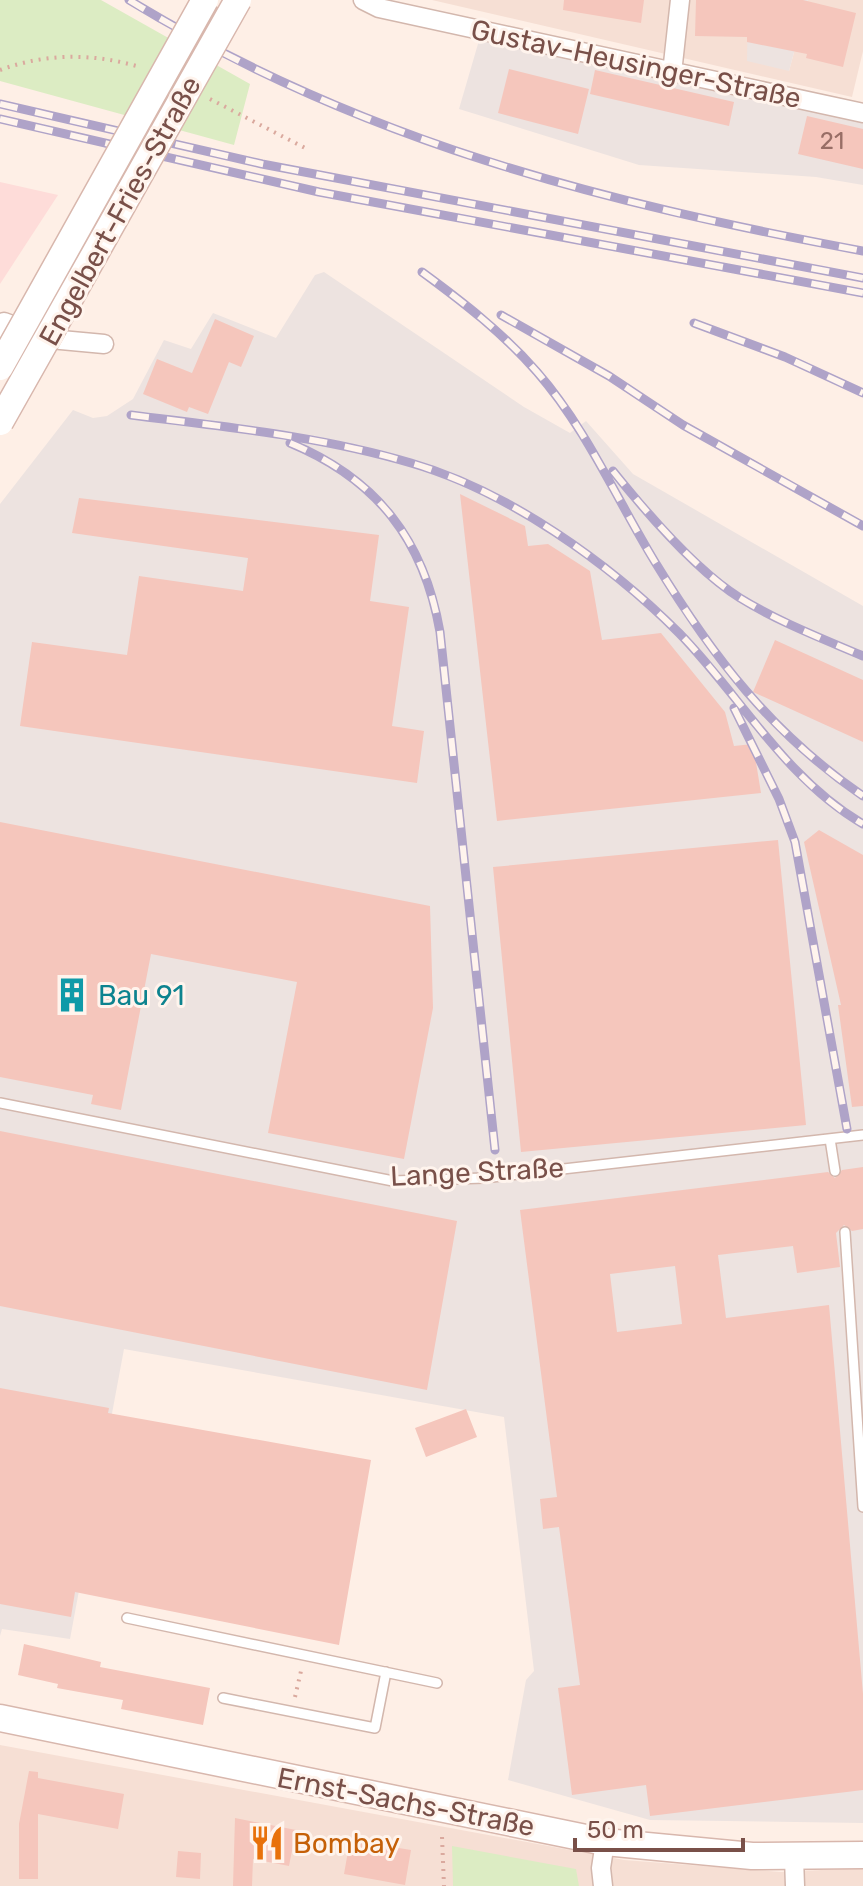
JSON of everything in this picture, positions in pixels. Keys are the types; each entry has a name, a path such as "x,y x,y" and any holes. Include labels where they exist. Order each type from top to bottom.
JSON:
{"main road":[{"name":"Engelbert-Fries-Straße","path":"0,367 205,0"},
{"name":"Engelbert-Fries-Straße","path":"0,422 238,0"},
{"name":"Ernst-Sachs-Straße","path":"0,1718 605,1842 697,1853 794,1858 863,1855"}],"street":[{"name":"Gustav-Heusinger-Straße","path":"363,0 379,8 672,73 862,110"},
{"path":"672,73 680,0"},
{"path":"0,329 4,322 50,339 104,344"},
{"path":"603,1886 601,1868 605,1842"},
{"path":"794,1858 795,1886"}],"lane":[{"name":"Lange Straße","path":"0,1103 393,1181 484,1178 863,1135"},
{"path":"830,1139 835,1171"},
{"path":"845,1232 863,1507"},
{"path":"127,1618 437,1683"},
{"path":"223,1698 375,1728 386,1672"}],"path":[{"path":"291,1711 305,1655"},
{"path":"442,1837 444,1886"}],"shaded area":[{"path":"432,0 748,0 789,71 808,0 863,0 863,51 852,97"},
{"path":"748,0 808,0 789,71 747,61"},
{"path":"480,37 863,117 863,185 816,177 639,165 459,109"},
{"path":"0,182 58,195 0,284"},
{"path":"324,272 524,407 570,433 586,421 633,474 863,606 863,1823 650,1820 508,1780 526,1680 534,1671 504,1417 124,1349 70,1639 2,1629 0,1636 0,504 73,410 93,418 107,416 133,399 164,340 191,349 213,313 276,338 315,275"},
{"path":"0,1745 624,1860 781,1872 863,1868 863,1886 0,1886"}],"green space":[{"path":"0,0 101,0 250,84 234,145 0,81"},
{"path":"452,1846 576,1869 579,1886 453,1886"}],"building":[{"path":"564,0 644,0 641,23 563,10"},
{"path":"696,0 803,0 856,13 843,67 806,58 807,54 747,42 747,37 695,36"},
{"path":"509,69 589,89 578,134 498,113"},
{"path":"595,70 734,102 729,126 590,94"},
{"path":"807,116 863,129 863,169 798,154"},
{"path":"215,319 254,336 241,367 229,362 208,414 189,407 187,412 143,394 157,359 192,373"},
{"path":"460,494 525,526 528,546 548,544 590,571 602,640 661,633 725,712 734,746 753,744 761,793 497,821"},
{"path":"79,498 379,535 370,601 409,607 392,726 424,731 417,783 20,726 32,642 127,655 139,576 243,591 248,558 72,533"},
{"path":"775,640 863,680 863,742 753,692"},
{"name":"Bau 91","path":"0,822 430,906 433,1008 404,1159 268,1133 297,982 151,954 121,1110 91,1104 93,1095 0,1077"},
{"path":"819,830 863,855 863,1106 852,1107 838,1005 841,1005 804,842"},
{"path":"778,840 806,1125 521,1152 493,867"},
{"path":"0,1131 457,1221 427,1390 0,1306"},
{"path":"863,1167 863,1229 852,1231 844,1225 836,1233 840,1267 797,1273 793,1246 718,1255 726,1318 829,1305 863,1694 863,1790 650,1816 646,1785 572,1795 558,1688 580,1685 559,1527 543,1529 540,1499 557,1497 520,1210 828,1172 835,1178 842,1170","holes":["675,1266 682,1324 617,1332 610,1274"]},
{"path":"0,1388 109,1408 108,1413 371,1460 339,1645 75,1592 71,1617 0,1604"},
{"path":"466,1409 477,1437 426,1457 415,1428"},
{"path":"24,1644 101,1662 100,1667 210,1688 203,1725 121,1709 123,1700 57,1688 58,1684 18,1675"},
{"path":"29,1771 38,1772 38,1778 124,1794 118,1829 38,1814 38,1879 19,1879 19,1824"},
{"name":"Bombay","path":"235,1818 296,1830 289,1866 253,1859 252,1886 233,1886"},
{"path":"350,1840 411,1850 405,1885 344,1874"},
{"path":"178,1851 201,1853 200,1879 176,1877"}],"railway":[{"path":"129,0 216,49 304,92 484,160 670,211 863,251"},
{"path":"0,104 262,164 863,278"},
{"path":"0,119 319,192 863,293"},
{"path":"422,272 482,319 537,372 571,416 655,562 722,661 746,691 800,746 863,796"},
{"path":"501,315 609,376 683,425 863,526"},
{"path":"694,323 785,357 863,393"},
{"path":"131,415 272,433 377,454 447,475 520,511 589,556 651,607 701,657 810,784 863,824"},
{"path":"290,443 348,475 392,516 422,569 433,599 440,632 495,1150"},
{"path":"613,471 672,539 740,598 770,615 863,656"},
{"path":"734,708 779,799 795,842 847,1129"}],"place":[{"name":"Bau 91","path":"72,995"},
{"name":"Bombay","path":"267,1843"}]}
